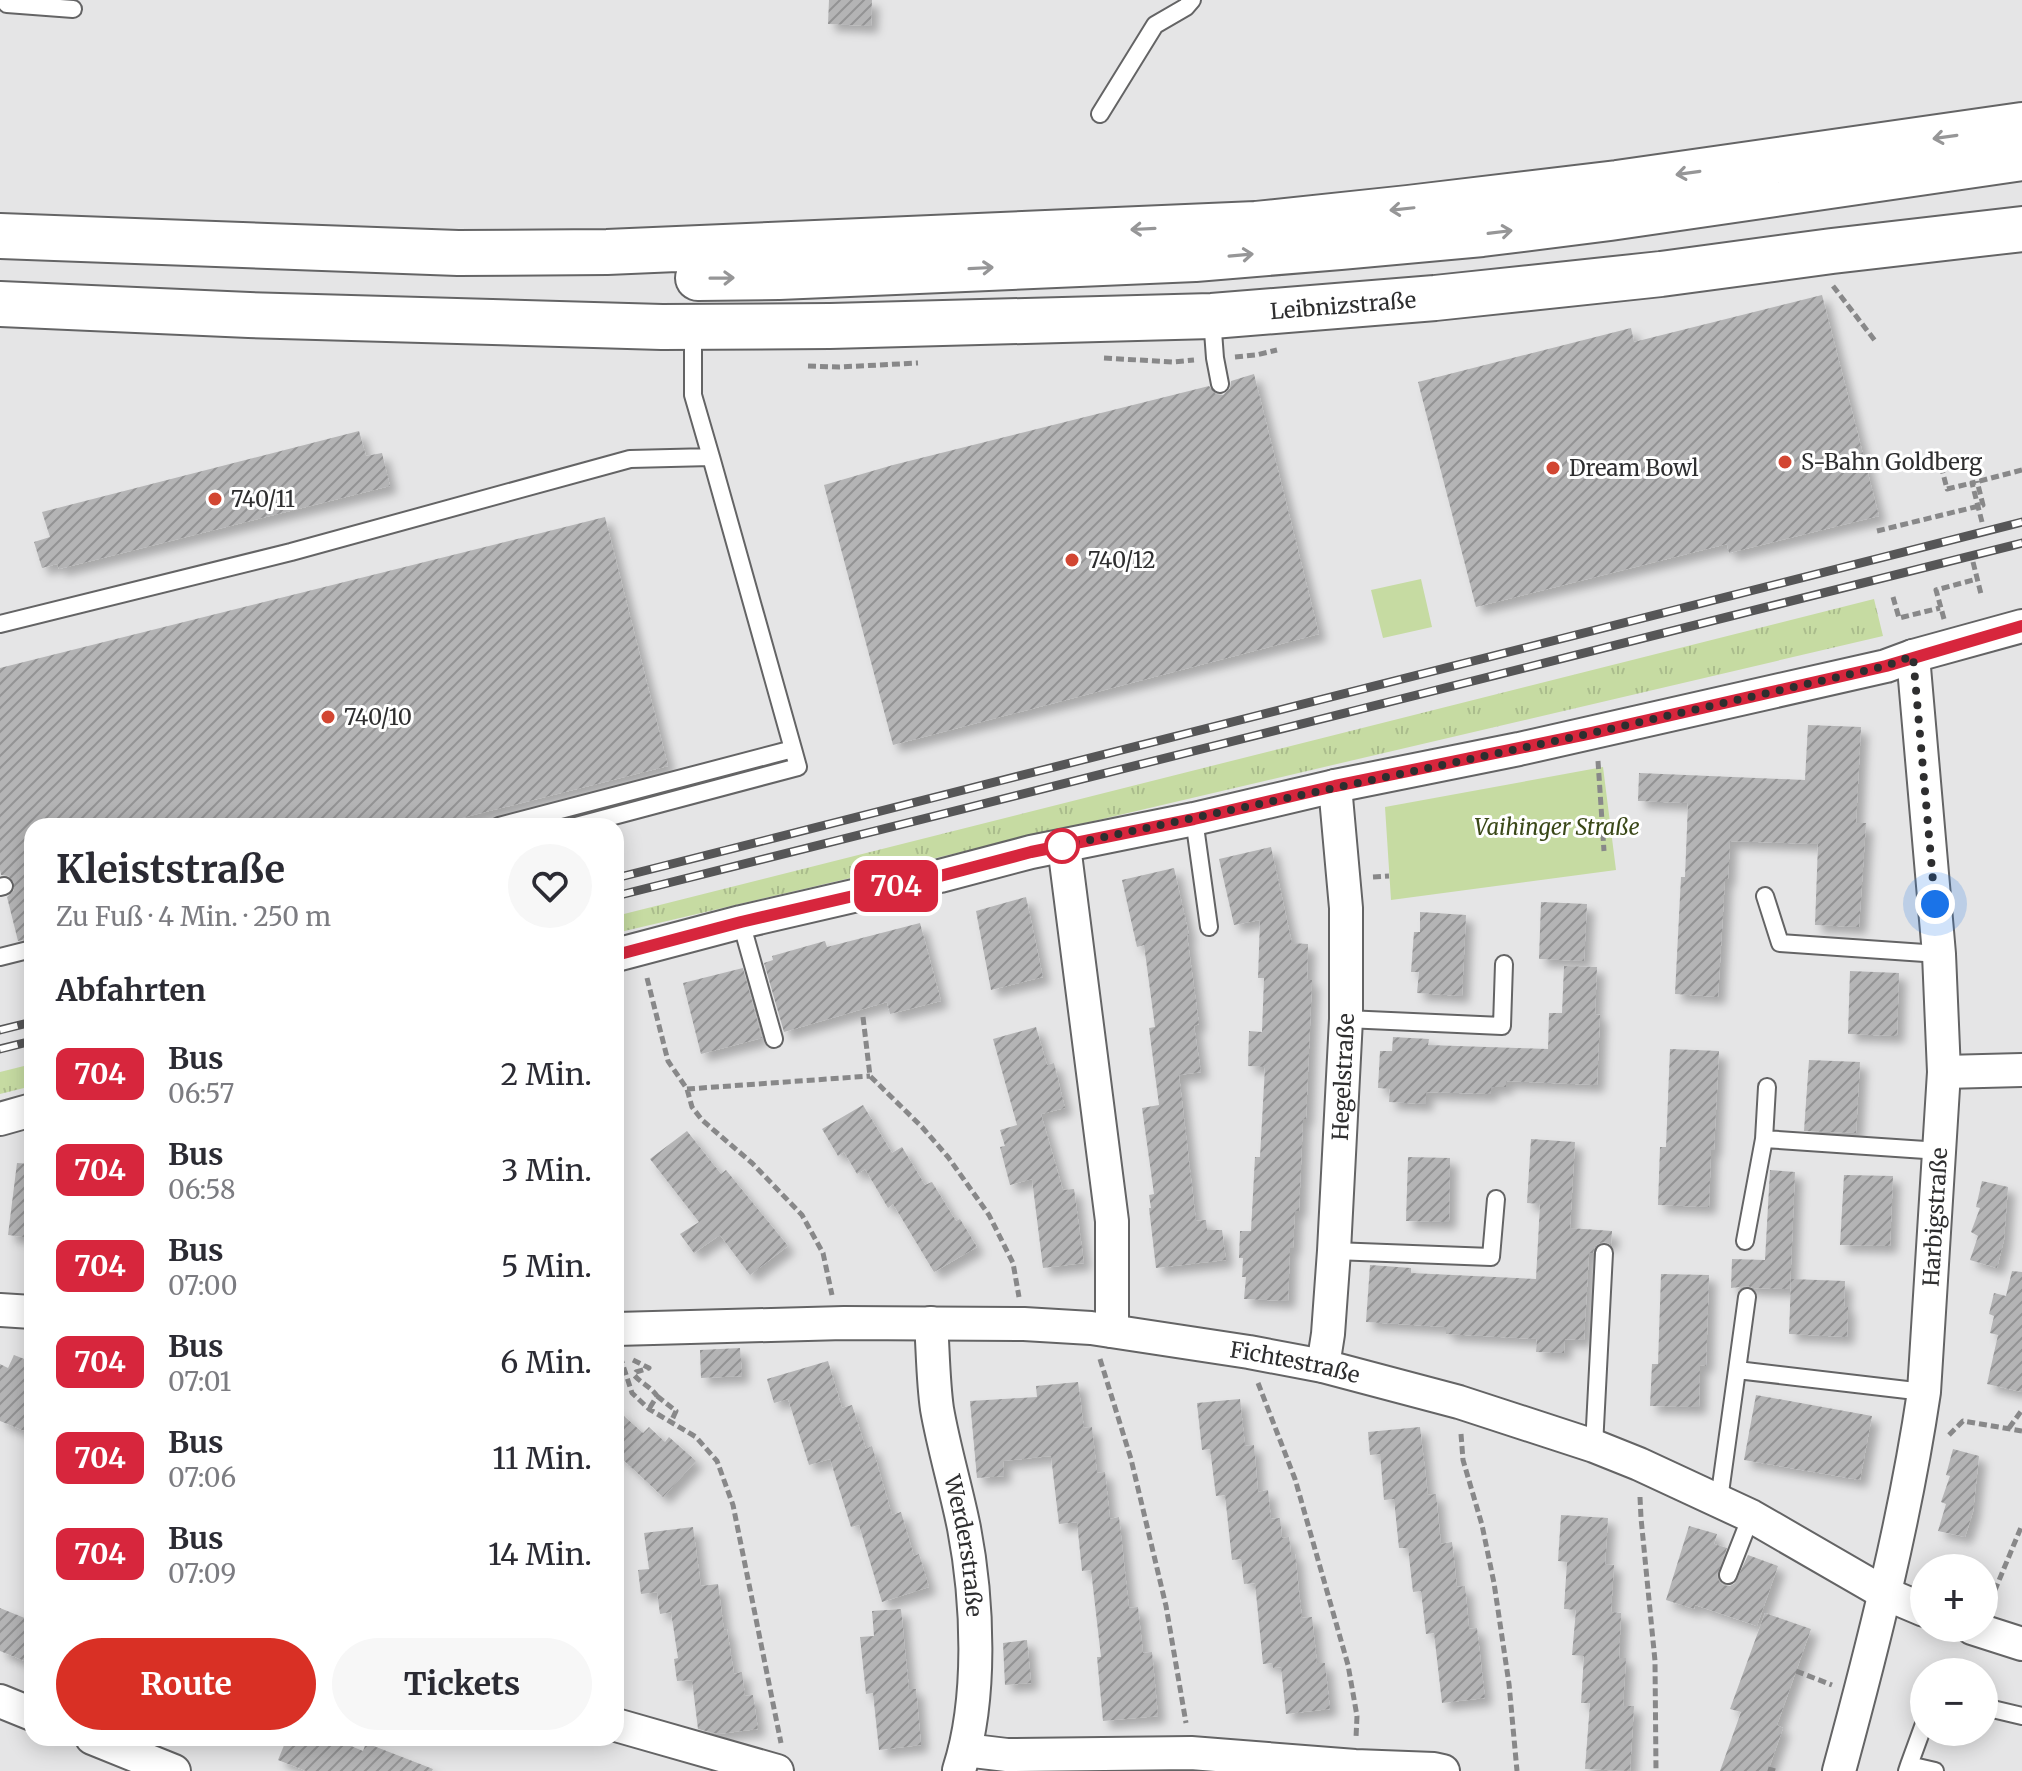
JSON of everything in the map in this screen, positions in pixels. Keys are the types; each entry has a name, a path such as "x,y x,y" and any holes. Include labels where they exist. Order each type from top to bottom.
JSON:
{"main road":[{"path":"0,236 458,253 607,252 1256,224 1617,183 2022,125"},
{"path":"0,263 465,280 608,280 779,277 1195,259 1482,234 2022,158"},
{"name":"Leibnizstraße","path":"0,304 249,315 678,327 1212,316 1435,298 1661,274 2022,229"}],"street":[{"path":"628,952 1031,852 1592,733 1886,666 2022,626"},
{"name":"Harbigstraße","path":"1839,1771 1886,1594 1918,1434 1924,1392 1940,1151 1944,1072 1939,954 1913,656"},
{"name":"Hegelstraße","path":"1323,1366 1334,1251 1346,1019 1346,908 1335,786"},
{"path":"1064,846 1112,1221 1112,1331"},
{"path":"1944,1072 2022,1070"},
{"path":"0,1119 24,1112"},
{"path":"0,1310 24,1312"},
{"name":"Fichtestraße","path":"624,1340 839,1323 1024,1324 1091,1328 1323,1366 1459,1402 1639,1464 1751,1516 1886,1594 1910,1604"},
{"name":"Werderstraße","path":"931,1323 937,1408 964,1529 975,1627 973,1687 962,1760"},
{"path":"1998,1628 2022,1644"},
{"path":"0,1701 24,1711"},
{"path":"624,1727 780,1763"},
{"path":"112,1746 174,1771"},
{"path":"962,1760 1007,1755 1191,1753 1443,1771"}],"lane":[{"path":"3,0 7,4 73,9"},
{"path":"1100,114 1155,25 1186,7 1192,0"},
{"path":"1212,316 1220,384"},
{"path":"606,818 798,767 693,395 678,327"},
{"path":"0,624 291,552 630,459 711,457"},
{"path":"530,818 793,749"},
{"path":"1194,819 1209,927"},
{"path":"1765,896 1780,943 1939,954"},
{"path":"741,922 774,1039"},
{"path":"0,957 24,951"},
{"path":"1346,1019 1502,1026 1504,964"},
{"path":"1745,1241 1764,1139 1767,1087"},
{"path":"1764,1139 1940,1151"},
{"path":"1334,1251 1491,1257 1496,1199"},
{"path":"1594,1446 1604,1253"},
{"path":"1719,1500 1747,1297"},
{"path":"1737,1370 1924,1392"},
{"path":"1728,1575 1751,1516"},
{"path":"1998,1710 2022,1716"},
{"path":"1916,1746 1908,1768 1935,1771"}],"path":[{"path":"1831,283 1876,342"},
{"path":"1938,454 1947,489 2022,470"},
{"path":"1974,482 1982,522"},
{"path":"1877,531 1978,506"},
{"path":"1973,562 1981,594"},
{"path":"1893,597 1899,618 1940,608 1936,590 1977,579"},
{"path":"1592,733 1599,768 1604,851"},
{"path":"628,952 668,1061 687,1089 692,1107 802,1215 823,1253 839,1323"},
{"path":"863,1017 870,1076 948,1157 989,1215 1013,1263 1024,1324"},
{"path":"687,1089 870,1076"},
{"path":"624,1348 630,1359 649,1368 634,1375 676,1411 671,1422"},
{"path":"624,1372 632,1393 649,1409 696,1437 717,1461 733,1505 780,1763"},
{"path":"1105,1377 1131,1459 1155,1558 1185,1714"},
{"path":"649,1409 657,1396"},
{"path":"1262,1398 1295,1479 1348,1665 1357,1716"},
{"path":"2009,1428 2022,1410"},
{"path":"1963,1421 2022,1431"},
{"path":"1463,1460 1484,1533 1494,1583 1509,1684 1517,1771"},
{"path":"1641,1518 1655,1661 1656,1771"},
{"path":"1998,1578 2022,1525"}],"green space":[{"path":"1421,579 1432,627 1383,638 1371,590"},
{"path":"1874,599 1883,636 624,931 624,914"},
{"name":"Vaihinger Straße","path":"1603,767 1616,870 1391,900 1385,807"},
{"path":"24,1066 24,1088 0,1094 0,1072"}],"building":[{"path":"829,0 872,0 871,26 828,24"},
{"path":"1822,295 1879,516 1729,553 1727,544 1476,607 1418,382 1631,328 1634,342"},
{"name":"740/12","path":"1254,374 1319,634 893,745 824,485 1209,386 1216,394 1223,395 1230,388 1231,381"},
{"name":"740/11","path":"359,431 366,456 382,453 390,486 59,569 57,564 42,568 34,542 50,537 42,512"},
{"name":"740/10","path":"605,517 668,766 462,818 24,818 24,940 18,941 7,897 14,890 14,883 8,876 1,875 0,870 0,668"},
{"path":"1808,725 1861,727 1856,823 1866,823 1859,927 1815,925 1818,844 1730,841 1718,997 1675,994 1688,803 1638,801 1639,773 1805,780"},
{"path":"1271,847 1292,943 1308,944 1307,980 1312,980 1306,1119 1303,1119 1299,1211 1295,1211 1293,1248 1290,1248 1288,1301 1244,1299 1246,1277 1242,1277 1243,1258 1239,1258 1240,1231 1251,1231 1255,1157 1260,1157 1265,1067 1248,1066 1249,1031 1262,1032 1264,978 1258,978 1260,920 1234,925 1219,859"},
{"path":"1174,868 1189,935 1199,1024 1194,1026 1201,1072 1179,1075 1196,1221 1206,1220 1207,1230 1222,1230 1226,1260 1156,1268 1149,1208 1149,1195 1154,1194 1142,1108 1159,1105 1149,1028 1155,1027 1144,945 1137,947 1122,880"},
{"path":"1026,897 1043,977 991,990 976,911"},
{"path":"1541,902 1587,904 1584,961 1539,959"},
{"path":"1420,912 1466,915 1462,996 1417,993 1419,972 1411,972 1414,932 1420,932"},
{"path":"920,923 941,1001 890,1014 887,1002 784,1032 764,963 773,960 772,956 825,941 827,947"},
{"path":"1564,966 1597,967 1595,1014 1600,1015 1597,1085 1506,1081 1506,1087 1491,1087 1491,1094 1426,1092 1426,1104 1389,1102 1390,1089 1378,1088 1380,1051 1392,1051 1393,1037 1429,1039 1428,1045 1548,1049 1549,1013 1562,1013"},
{"path":"743,968 762,1038 701,1054 683,983"},
{"path":"1850,971 1899,973 1897,1036 1848,1034"},
{"path":"1036,1027 1047,1065 1054,1063 1065,1108 1041,1114 1063,1190 1074,1189 1084,1263 1043,1268 1032,1179 1010,1185 1000,1147 1005,1146 1000,1130 1017,1125 993,1039"},
{"path":"1670,1049 1719,1051 1709,1207 1658,1205 1660,1147 1666,1147"},
{"path":"1809,1060 1860,1062 1856,1133 1804,1131"},
{"path":"863,1105 892,1153 902,1147 925,1185 932,1182 956,1221 960,1219 977,1247 934,1272 893,1204 888,1208 865,1169 857,1174 844,1152 838,1156 822,1129"},
{"path":"687,1131 721,1174 726,1170 788,1246 750,1275 720,1235 694,1253 680,1234 699,1222 650,1159"},
{"path":"1531,1139 1575,1142 1570,1228 1612,1231 1611,1245 1600,1243 1593,1253 1589,1253 1584,1340 1565,1339 1564,1353 1536,1352 1537,1339 1446,1334 1446,1327 1366,1322 1370,1265 1411,1268 1411,1273 1536,1279 1540,1204 1527,1203"},
{"path":"1408,1157 1450,1158 1449,1222 1406,1221"},
{"path":"17,1163 24,1163 24,1237 8,1235"},
{"path":"1770,1170 1795,1172 1790,1289 1731,1288 1732,1259 1765,1260"},
{"path":"1844,1175 1893,1176 1890,1246 1840,1245"},
{"path":"1982,1181 2008,1187 2004,1240 1997,1268 1970,1260 1978,1236 1971,1232 1980,1208 1976,1207"},
{"path":"2012,1271 2022,1272 2022,1392 1987,1384 1998,1335 1990,1333 1994,1316 1989,1314 1994,1293 2006,1296"},
{"path":"1661,1274 1709,1275 1706,1366 1700,1365 1699,1407 1650,1406 1652,1364 1658,1364"},
{"path":"1791,1279 1845,1281 1847,1337 1789,1334"},
{"path":"740,1348 742,1376 701,1378 700,1350"},
{"path":"14,1355 24,1359 24,1431 0,1421 0,1364 8,1368"},
{"path":"828,1361 842,1408 852,1405 866,1449 872,1446 892,1515 901,1512 914,1556 919,1554 929,1587 882,1602 859,1525 851,1527 830,1459 809,1465 788,1399 774,1403 767,1379"},
{"path":"1078,1382 1084,1428 1092,1427 1097,1473 1105,1472 1110,1519 1119,1517 1129,1608 1138,1607 1143,1653 1152,1652 1158,1716 1103,1721 1097,1657 1101,1657 1091,1570 1082,1571 1077,1522 1059,1524 1051,1456 1003,1461 1004,1476 977,1478 970,1401 1037,1397 1036,1386"},
{"path":"1756,1395 1872,1416 1860,1480 1744,1460"},
{"path":"1240,1399 1245,1446 1254,1445 1258,1492 1268,1490 1271,1519 1280,1518 1282,1538 1289,1537 1291,1554 1295,1554 1302,1618 1312,1617 1317,1663 1325,1663 1330,1709 1286,1714 1281,1667 1273,1668 1272,1663 1263,1664 1255,1583 1244,1584 1241,1559 1232,1560 1225,1495 1216,1496 1210,1449 1202,1450 1197,1403"},
{"path":"624,1416 643,1433 649,1427 665,1442 669,1437 696,1461 663,1497 624,1460"},
{"path":"1420,1427 1428,1495 1436,1494 1441,1544 1452,1542 1457,1587 1465,1586 1469,1629 1477,1628 1485,1698 1442,1703 1434,1633 1426,1634 1421,1591 1413,1592 1408,1548 1399,1548 1394,1499 1384,1500 1380,1454 1370,1455 1368,1432"},
{"path":"1953,1449 1979,1456 1973,1512 1965,1537 1938,1531 1946,1504 1941,1502 1950,1476 1946,1475"},
{"path":"1561,1515 1608,1518 1605,1564 1614,1565 1611,1612 1621,1613 1619,1658 1626,1658 1623,1706 1634,1706 1630,1771 1585,1769 1590,1703 1581,1703 1584,1656 1572,1655 1576,1610 1564,1609 1567,1562 1558,1561"},
{"path":"1689,1526 1717,1534 1714,1544 1727,1548 1717,1576 1723,1585 1735,1583 1748,1555 1778,1566 1757,1626 1695,1605 1694,1609 1666,1600"},
{"path":"693,1527 701,1586 718,1584 734,1674 742,1672 745,1696 753,1695 758,1729 718,1734 698,1729 692,1680 677,1681 674,1659 678,1658 671,1612 660,1614 657,1592 641,1594 638,1570 649,1569 644,1533"},
{"path":"0,1608 24,1618 24,1661 0,1651"},
{"path":"901,1609 909,1689 916,1689 921,1745 879,1750 873,1693 866,1694 860,1637 874,1636 872,1611"},
{"path":"1765,1613 1811,1629 1777,1725 1783,1728 1768,1771 1720,1771 1741,1712 1730,1709"},
{"path":"1027,1640 1031,1683 1005,1685 1003,1643"},
{"path":"284,1746 351,1746 363,1751 365,1746 374,1746 433,1769 306,1771 278,1760"}],"railway":[{"path":"624,876 2022,522"},
{"path":"624,894 2022,543"},
{"path":"0,1030 24,1024"},
{"path":"0,1049 24,1043"}],"bus line":[{"name":"704","path":"624,953 1031,852 1446,765 1886,666 2022,626"}],"place":[{"name":"S-Bahn Goldberg","path":"1785,462"},
{"name":"Dream Bowl","path":"1553,468"},
{"name":"740/11","path":"215,499"},
{"name":"740/12","path":"1072,560"},
{"name":"740/10","path":"328,717"}],"route":[{"path":"1062,846 1592,733 1886,666 1913,656 1935,904"}]}
